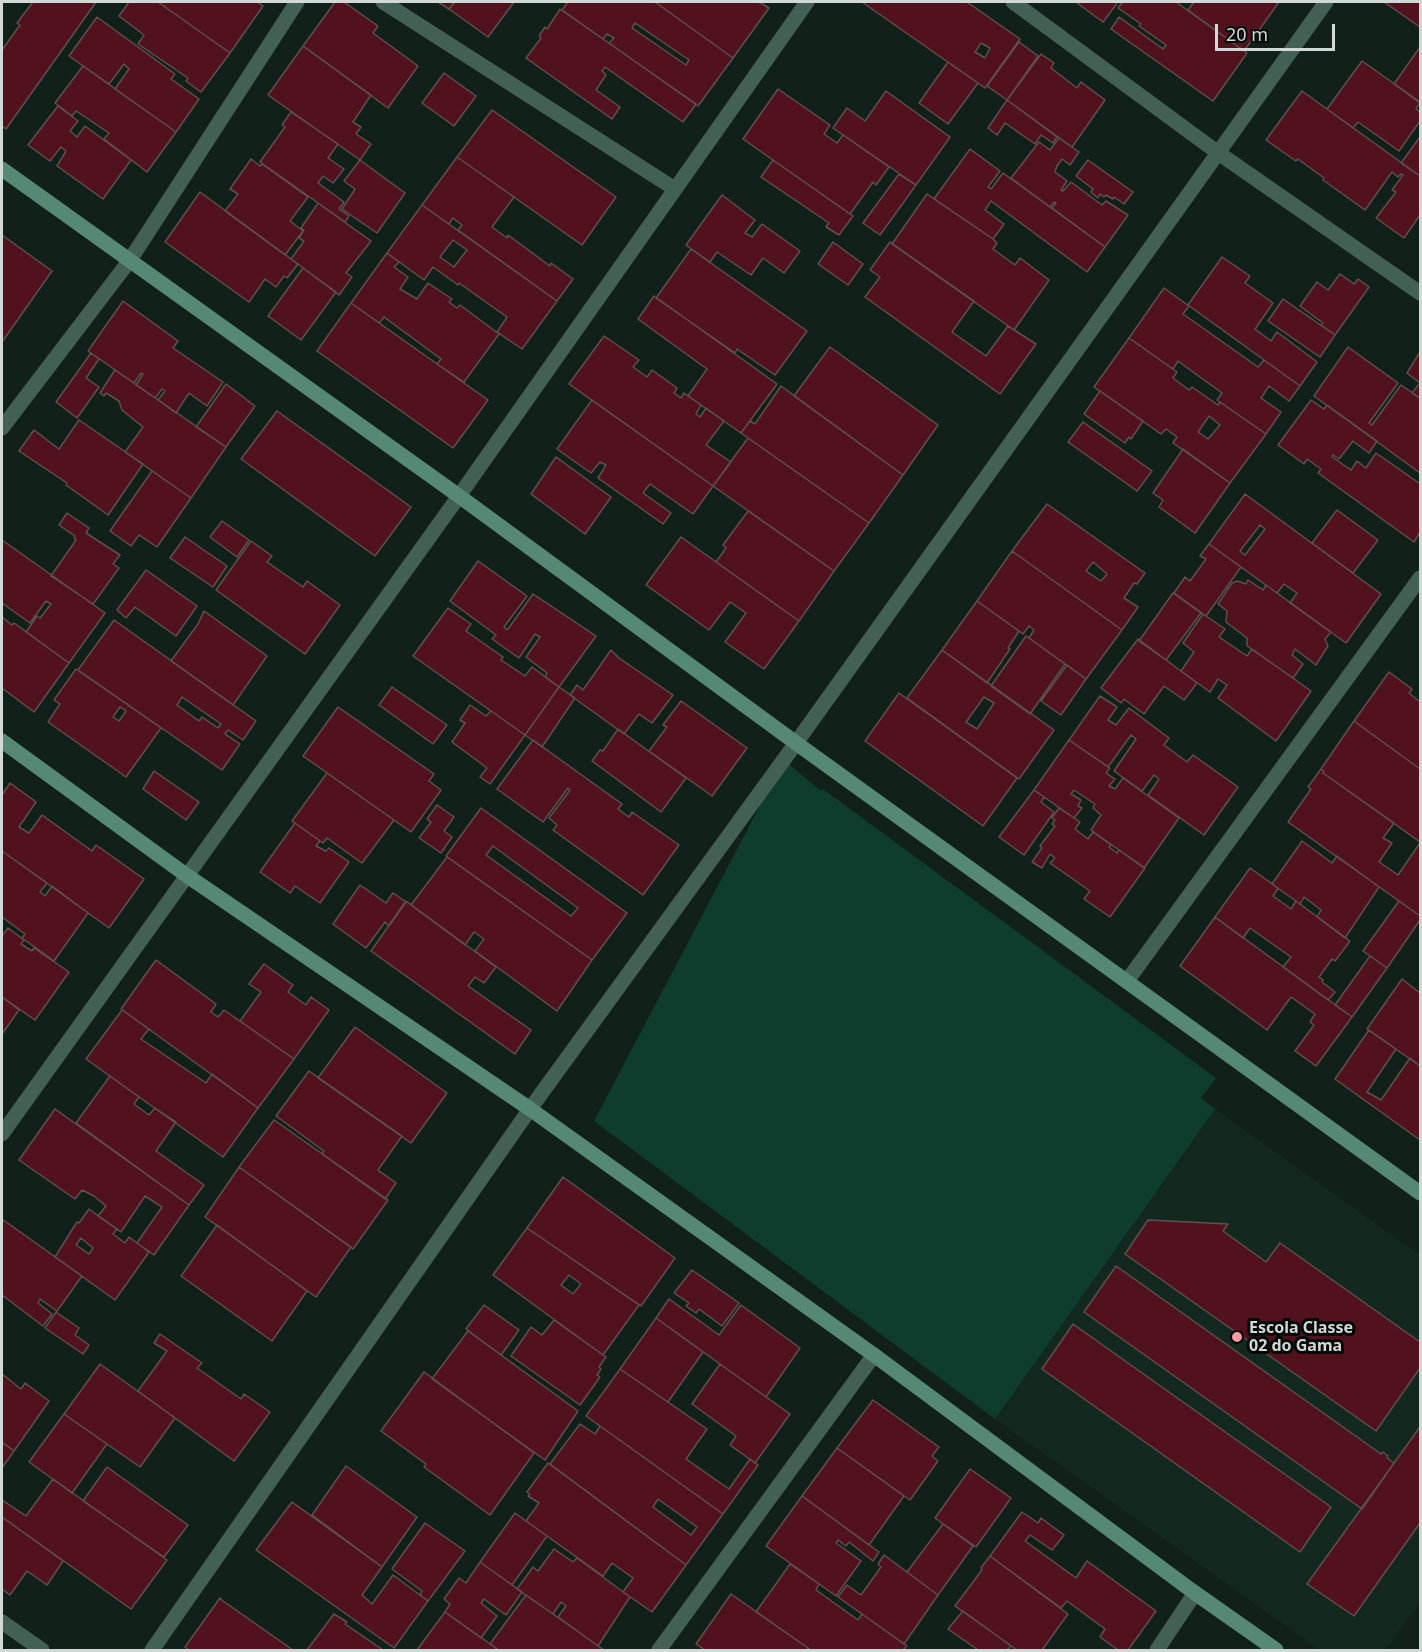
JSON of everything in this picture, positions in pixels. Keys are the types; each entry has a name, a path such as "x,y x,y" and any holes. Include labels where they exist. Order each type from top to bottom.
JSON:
{"street":[{"path":"2,428 130,260 297,2"},
{"path":"383,2 675,189"},
{"path":"2,1134 459,496 807,2"},
{"path":"1013,2 1217,152 1420,293"},
{"path":"152,1650 530,1109 796,743 1326,2"},
{"path":"2,169 459,496 796,743 1420,1193"},
{"path":"1127,981 1420,578"},
{"path":"2,741 186,875 530,1109 874,1354 1195,1593 1276,1650"},
{"path":"659,1650 874,1354"},
{"path":"1157,1650 1195,1593"},
{"path":"2,1622 42,1650"}],"shaded area":[{"name":"Escola Classe 02 do Gama","path":"1215,1109 1420,1255 1420,1602 1385,1650 1320,1650 995,1419"}],"green space":[{"path":"784,760 821,791 823,789 1216,1078 1201,1098 1215,1109 995,1419 594,1121"}],"building":[{"path":"33,2 96,2 6,129 2,126 2,50 20,25 17,23"},
{"path":"129,2 158,2 230,53 201,92 186,81 188,78 138,44 144,35 119,16"},
{"path":"158,2 257,2 263,6 230,53"},
{"path":"335,2 344,2 378,26 373,33 418,66 388,108 303,46"},
{"path":"438,2 455,2 449,9"},
{"path":"455,2 514,2 488,37 449,9"},
{"path":"568,2 655,2 733,58 698,106 609,43 614,38 607,34 603,39 562,10","holes":["635,23 689,60 686,65 632,28"]},
{"path":"655,2 759,2 769,8 733,58"},
{"path":"862,2 967,2 1020,39 985,88","holes":["981,43 990,48 985,58 975,52"]},
{"path":"1078,2 1118,2 1103,22"},
{"path":"1123,2 1176,2 1247,53 1213,101 1111,29 1119,17 1163,49 1166,45 1118,8"},
{"path":"1194,2 1279,2 1244,51 1188,10"},
{"path":"1384,2 1420,2 1420,27"},
{"path":"560,9 696,104 683,122 605,67 602,71 606,75 596,90 620,107 612,119 526,58 541,38 539,36 545,27 547,29"},
{"path":"97,17 175,74 171,79 199,99 176,132 115,89 129,69 124,64 109,84 69,56"},
{"path":"1019,42 1038,56 1007,100 987,86"},
{"path":"303,46 371,95 353,122 361,127 356,134 371,144 360,160 268,95"},
{"path":"1420,47 1420,103 1394,84"},
{"path":"1041,54 1054,63 1051,68 1077,88 1081,82 1105,100 1072,147 1007,100"},
{"path":"1362,61 1420,102 1416,109 1420,112 1420,121 1399,151 1358,122 1353,128 1327,109"},
{"path":"948,62 978,83 948,124 919,103"},
{"path":"83,66 176,132 147,172 104,139 109,133 76,111 72,116 55,103"},
{"path":"444,73 476,96 454,126 422,103"},
{"path":"778,89 830,125 824,134 837,143 843,135 889,167 876,185 873,182 850,214 743,139"},
{"path":"886,91 950,137 916,185 833,128 847,108 865,121"},
{"path":"1302,91 1420,176 1420,215 1404,238 1376,218 1396,192 1392,190 1403,175 1398,177 1392,172 1365,210 1298,159 1296,161 1266,140"},
{"path":"1007,100 1057,137 1053,143 1041,135 1035,144 1005,123 997,135 988,128"},
{"path":"58,106 78,121 70,131 77,137 85,126 131,160 103,199 57,166 66,151 61,147 50,161 28,145"},
{"path":"492,110 616,197 582,245 457,157"},
{"path":"291,112 338,144 328,158 344,169 333,183 323,176 318,183 344,202 339,209 349,216 345,222 260,162 285,127 282,125"},
{"path":"1420,137 1420,176 1401,163"},
{"path":"1059,138 1079,152 1070,165 1062,159 1057,166 1055,172 1067,181 1061,190 1063,191 1071,182 1102,205 1106,201 1128,215 1105,247 1052,208 1056,203 1054,202 1050,207 1011,178 1039,142 1050,150"},
{"path":"970,149 1000,171 988,187 991,189 1003,173 1105,247 1087,272 991,201 985,210 1004,224 993,239 934,199"},
{"path":"457,157 514,197 492,227 507,238 508,235 550,266 551,263 573,279 557,301 458,230 462,225 453,218 449,224 422,205"},
{"path":"251,159 260,166 262,164 308,197 290,221 303,231 285,255 225,211 238,194 230,189"},
{"path":"360,160 405,193 377,233 342,209 355,189 344,181"},
{"path":"773,160 853,216 839,235 826,227 829,223 761,177"},
{"path":"1088,160 1133,192 1124,204 1106,195 1104,197 1100,194 1098,198 1091,192 1093,189 1076,176"},
{"path":"899,174 916,185 880,235 863,223"},
{"path":"200,192 298,264 287,278 284,276 276,287 265,279 249,302 165,242"},
{"path":"927,194 993,239 997,243 993,249 1015,265 1020,258 1049,280 1014,330 892,244"},
{"path":"722,195 755,220 745,233 752,237 762,224 800,251 784,273 763,258 751,275 717,252 710,262 686,245"},
{"path":"318,203 371,241 346,273 352,277 339,295 291,259 304,241 299,238 304,230 301,228"},
{"path":"422,205 557,301 522,349 497,332 507,317 433,267 424,280 387,253","holes":["453,240 467,250 454,267 440,257"]},
{"path":"2,235 52,271 2,342"},
{"path":"833,242 863,264 848,285 818,264"},
{"path":"890,242 974,301 952,332 986,356 1008,326 1036,344 1000,394 865,297 880,277 870,270"},
{"path":"691,249 807,331 775,375 737,349 735,353 656,298"},
{"path":"387,253 399,262 394,267 408,277 400,289 417,299 428,283 452,299 449,302 457,308 460,305 499,334 464,382 437,364 441,359 384,317 379,323 351,303"},
{"path":"1222,257 1250,276 1245,283 1273,303 1255,329 1271,341 1277,332 1317,362 1300,386 1188,305"},
{"path":"303,268 336,292 301,340 268,316"},
{"path":"1340,274 1354,284 1358,279 1369,287 1335,335 1300,306 1317,282 1328,290"},
{"path":"1164,288 1189,306 1183,314 1258,367 1264,360 1300,386 1289,401 1269,386 1261,398 1281,412 1266,434 1217,400 1222,393 1178,361 1173,369 1129,338"},
{"path":"654,296 777,384 741,433 688,396 707,369 638,319"},
{"path":"1283,299 1335,335 1320,357 1268,321"},
{"path":"123,301 178,341 173,348 223,382 207,406 189,393 176,413 158,400 165,391 162,389 155,398 136,385 143,374 141,373 134,383 88,351"},
{"path":"351,303 488,400 453,448 317,351"},
{"path":"604,336 639,360 633,367 647,377 652,370 677,388 674,393 681,398 684,393 701,405 696,414 700,417 706,408 724,421 706,445 731,462 713,486 569,384"},
{"path":"1129,338 1177,372 1173,378 1189,390 1192,387 1218,405 1220,402 1266,434 1230,483 1173,443 1177,437 1166,429 1161,434 1094,387","holes":["1209,416 1220,425 1208,439 1198,432"]},
{"path":"830,347 938,425 903,475 794,396"},
{"path":"1348,347 1398,383 1369,423 1372,425 1401,385 1420,398 1420,473 1314,396"},
{"path":"1420,352 1420,383 1407,373"},
{"path":"91,353 99,359 86,378 99,387 77,418 56,402"},
{"path":"115,370 226,447 191,498 125,452 143,427 122,410 119,401 106,393 104,396 100,393"},
{"path":"1420,383 1420,398 1412,393"},
{"path":"226,384 255,406 226,447 196,427"},
{"path":"781,386 903,475 869,523 741,433 750,421 755,424"},
{"path":"1100,391 1143,421 1131,439 1129,437 1125,443 1084,414"},
{"path":"592,400 713,486 693,514 650,484 643,493 671,513 663,524 598,478 606,465 600,462 591,473 557,449"},
{"path":"1311,400 1324,409 1327,405 1377,441 1369,453 1353,441 1339,459 1333,455 1332,457 1351,470 1357,461 1366,468 1376,453 1419,483 1420,481 1420,532 1414,542 1318,473 1321,469 1307,459 1304,464 1278,445"},
{"path":"277,411 411,507 375,556 241,459"},
{"path":"79,420 143,464 108,515 66,485 67,483 19,451 34,430 59,449"},
{"path":"1083,422 1152,471 1137,491 1068,442"},
{"path":"748,438 869,523 834,571 713,486"},
{"path":"1183,449 1230,483 1195,533 1159,507 1163,500 1153,493"},
{"path":"556,457 611,497 585,534 531,494"},
{"path":"152,471 191,498 157,547 139,535 131,546 110,531"},
{"path":"1245,494 1381,594 1346,643 1290,603 1297,593 1284,584 1277,593 1209,544","holes":["1260,525 1265,529 1245,555 1240,551"]},
{"path":"1047,504 1145,573 1137,584 1134,583 1124,598 1138,607 1122,630 1012,551","holes":["1093,562 1107,574 1101,581 1086,571"]},
{"path":"1337,510 1378,540 1353,573 1312,543"},
{"path":"748,511 834,571 799,621 716,562 726,548 723,545"},
{"path":"67,513 89,528 86,533 120,555 113,564 119,568 93,604 51,576 76,540 75,536 59,525"},
{"path":"222,521 249,540 237,557 210,537"},
{"path":"185,537 227,566 213,587 170,558"},
{"path":"681,537 799,621 764,669 725,642 746,613 730,602 709,630 646,585"},
{"path":"2,540 105,613 69,663 26,632 37,616 40,618 51,604 46,601 30,623 2,603"},
{"path":"251,541 272,556 267,562 303,587 307,581 340,605 305,654 216,590"},
{"path":"1209,544 1241,567 1206,616 1174,593 1185,577 1190,581 1206,559 1200,556"},
{"path":"1012,551 1122,630 1086,679 1029,638 1034,630 1029,626 1023,634 977,601"},
{"path":"478,561 527,596 504,627 506,629 533,594 596,636 559,687 545,677 547,673 526,657 540,637 535,634 519,658 492,639 496,635 450,601"},
{"path":"146,570 197,606 176,636 135,607 126,618 117,610"},
{"path":"1248,580 1263,590 1266,585 1331,632 1325,639 1328,646 1316,665 1295,649 1292,655 1303,664 1293,678 1247,646 1247,638 1226,622 1227,611 1218,604 1232,583 1237,581 1246,584"},
{"path":"1173,593 1201,613 1166,660 1139,641"},
{"path":"977,601 1019,631 987,683 942,650"},
{"path":"448,608 471,624 466,631 503,657 501,660 525,676 532,667 559,687 525,735 413,656"},
{"path":"204,611 267,656 233,705 171,661 198,624"},
{"path":"1203,614 1225,629 1219,637 1247,656 1252,649 1311,691 1276,741 1218,698 1227,685 1218,679 1210,692 1181,671 1194,652 1183,643"},
{"path":"2,617 12,625 14,623 69,663 34,712 2,688"},
{"path":"114,620 256,721 243,740 228,730 225,734 240,744 222,770 78,670","holes":["182,697 221,724 218,728 202,717 199,721 177,705"]},
{"path":"1026,636 1065,664 1030,714 991,686"},
{"path":"1138,639 1197,683 1184,700 1164,686 1144,714 1124,699 1121,703 1101,688"},
{"path":"611,650 673,695 652,723 639,714 624,734 570,695 577,685 583,690"},
{"path":"942,650 1054,730 1019,779 907,698","holes":["984,697 994,703 977,729 966,722"]},
{"path":"1067,665 1086,679 1061,715 1041,701"},
{"path":"76,669 161,728 126,777 48,722 60,704 54,700","holes":["120,707 126,711 119,721 113,717"]},
{"path":"1389,672 1412,689 1409,693 1420,702 1420,769 1354,721"},
{"path":"392,687 447,725 433,744 379,705"},
{"path":"559,687 575,698 542,747 525,735"},
{"path":"899,693 1017,778 983,826 865,741"},
{"path":"1100,696 1117,707 1108,720 1116,725 1129,708 1169,738 1164,745 1187,762 1193,755 1238,787 1204,835 1148,795 1159,779 1154,775 1142,791 1114,771 1136,739 1131,735 1108,767 1069,740"},
{"path":"681,701 747,748 712,796 649,751 667,727 663,725"},
{"path":"470,705 486,716 491,711 525,735 490,784 480,777 487,768 452,742 465,723 460,720"},
{"path":"338,707 434,774 429,781 441,790 411,832 303,756"},
{"path":"1354,721 1420,769 1420,842 1323,773 1321,769"},
{"path":"618,729 686,778 661,812 592,761 600,750 603,751"},
{"path":"533,740 622,804 618,809 629,817 632,812 679,845 643,895 553,830 557,825 549,818 570,790 568,788 543,822 497,789"},
{"path":"1069,740 1110,768 1106,773 1115,779 1109,786 1115,789 1123,778 1179,818 1144,868 1091,830 1101,815 1093,808 1095,804 1074,790 1071,794 1081,800 1078,806 1082,808 1074,818 1034,790"},
{"path":"1321,769 1323,773 1394,823 1383,838 1392,843 1379,862 1398,875 1420,843 1420,916 1288,822 1311,789 1308,787"},
{"path":"154,771 199,802 186,820 143,789"},
{"path":"327,773 394,820 362,863 327,838 323,843 292,821"},
{"path":"10,783 36,802 19,827 29,833 42,815 92,851 96,845 144,879 109,928 2,851 2,795"},
{"path":"1034,790 1044,797 1041,802 1054,812 1024,855 999,837"},
{"path":"437,805 454,817 444,831 452,837 441,853 419,838 431,822 427,819"},
{"path":"481,808 627,913 592,960 446,856","holes":["493,846 578,908 571,916 486,855"]},
{"path":"1059,808 1080,822 1075,829 1088,839 1093,832 1111,845 1109,847 1117,853 1119,850 1145,868 1110,917 1084,899 1090,891 1050,863 1055,858 1050,854 1042,868 1032,862 1042,848 1040,846 1055,826 1052,824 1055,820 1052,818"},
{"path":"295,823 320,841 316,846 326,851 329,848 349,862 320,903 295,886 290,893 260,872"},
{"path":"1302,841 1332,863 1337,856 1379,887 1345,938 1317,917 1321,910 1304,897 1300,904 1272,884"},
{"path":"2,851 47,883 40,892 45,896 52,886 88,913 54,961 22,938 25,934 2,917"},
{"path":"447,857 592,960 557,1011 475,951 484,939 474,932 465,945 411,905"},
{"path":"1250,868 1278,888 1273,896 1291,909 1296,901 1350,941 1335,961 1332,959 1319,977 1335,992 1328,1000 1283,967 1291,957 1250,928 1243,938 1215,917"},
{"path":"360,885 386,903 393,893 406,902 389,926 385,922 366,948 333,924"},
{"path":"406,901 496,967 484,983 475,977 468,986 531,1030 515,1054 371,951"},
{"path":"1399,901 1420,916 1420,920 1387,968 1363,951"},
{"path":"1215,917 1352,1017 1316,1066 1295,1051 1314,1025 1310,1022 1315,1014 1291,997 1267,1030 1180,966"},
{"path":"8,928 24,940 21,944 32,951 34,948 69,972 35,1020 2,997 2,936"},
{"path":"1370,956 1387,968 1352,1017 1335,1005"},
{"path":"156,960 216,1004 211,1012 218,1017 224,1010 294,1059 258,1108 121,1009"},
{"path":"264,964 293,985 288,992 306,1005 311,997 329,1010 294,1059 240,1021 261,992 249,984"},
{"path":"1402,979 1420,993 1420,1066 1367,1029"},
{"path":"2,997 19,1010 2,1034"},
{"path":"122,1010 149,1029 141,1039 206,1083 212,1074 258,1108 223,1157 86,1059"},
{"path":"355,1027 447,1093 411,1143 318,1078"},
{"path":"1369,1030 1396,1049 1367,1092 1381,1100 1410,1058 1420,1066 1420,1140 1335,1079"},
{"path":"309,1071 402,1136 378,1170 396,1183 385,1199 322,1154 324,1151 276,1116"},
{"path":"110,1076 139,1097 134,1104 149,1115 155,1108 176,1122 156,1151 204,1185 189,1205 76,1123"},
{"path":"55,1109 189,1205 154,1255 137,1243 162,1207 145,1196 121,1232 98,1216 106,1206 94,1196 82,1190 75,1199 19,1160"},
{"path":"274,1120 388,1200 353,1249 239,1167"},
{"path":"239,1167 351,1247 316,1297 205,1217"},
{"path":"563,1177 675,1258 641,1306 527,1228"},
{"path":"89,1209 117,1229 113,1234 125,1243 129,1237 149,1252 115,1300 55,1257 77,1222 79,1223","holes":["81,1238 93,1248 89,1254 76,1245"]},
{"path":"2,1219 82,1276 57,1311 40,1299 38,1303 52,1314 43,1326 2,1295"},
{"path":"1148,1220 1228,1224 1223,1231 1266,1262 1280,1243 1420,1342 1420,1368 1376,1431 1125,1254"},
{"path":"217,1225 307,1291 272,1341 181,1276"},
{"path":"527,1228 639,1305 603,1355 493,1275","holes":["569,1275 581,1284 573,1294 561,1285"]},
{"path":"1116,1266 1381,1454 1383,1452 1388,1456 1387,1458 1394,1463 1362,1509 1084,1312"},
{"path":"692,1270 739,1303 722,1326 699,1309 696,1313 686,1306 689,1303 674,1293"},
{"path":"669,1299 719,1335 741,1305 800,1348 766,1397 656,1318"},
{"path":"484,1305 519,1330 501,1355 466,1329"},
{"path":"56,1312 79,1328 75,1335 89,1345 83,1354 45,1328"},
{"path":"656,1318 703,1352 668,1402 620,1369"},
{"path":"554,1320 606,1357 599,1367 601,1369 597,1375 600,1377 580,1405 511,1356 531,1327 542,1335"},
{"path":"1073,1324 1331,1507 1300,1552 1042,1369"},
{"path":"468,1331 578,1411 545,1460 432,1379"},
{"path":"160,1334 202,1363 197,1368 241,1399 244,1394 270,1412 234,1461 138,1391 167,1351 154,1343"},
{"path":"100,1364 175,1418 140,1467 64,1414"},
{"path":"720,1364 790,1414 755,1463 730,1445 736,1436 692,1404"},
{"path":"620,1369 707,1429 686,1459 729,1489 750,1459 758,1465 723,1514 586,1416"},
{"path":"424,1372 534,1453 490,1515 424,1467 426,1464 381,1431"},
{"path":"2,1374 21,1389 25,1383 49,1401 14,1451 2,1442"},
{"path":"873,1400 939,1447 932,1456 938,1461 910,1500 837,1448"},
{"path":"64,1414 107,1444 72,1493 29,1462"},
{"path":"580,1424 595,1434 600,1426 723,1514 686,1565 550,1464","holes":["658,1499 697,1527 691,1535 653,1507"]},
{"path":"1420,1427 1420,1523 1354,1616 1307,1584"},
{"path":"2,1442 14,1451 2,1468"},
{"path":"837,1448 904,1496 869,1545 802,1496"},
{"path":"548,1463 686,1565 652,1612 623,1592 633,1578 612,1563 603,1576 526,1521 539,1503 528,1496 530,1494 527,1492"},
{"path":"346,1466 417,1517 382,1567 312,1515"},
{"path":"107,1467 188,1525 164,1557 83,1501"},
{"path":"970,1469 1011,1498 976,1547 935,1518"},
{"path":"53,1479 167,1560 131,1609 2,1517 2,1500 26,1516"},
{"path":"802,1496 879,1552 873,1561 849,1542 846,1546 838,1540 836,1543 861,1561 836,1596 766,1546"},
{"path":"292,1502 382,1567 362,1595 372,1604 393,1575 428,1601 394,1648 256,1550"},
{"path":"1022,1512 1038,1523 1041,1518 1064,1535 1052,1550 1030,1535 1025,1541 1076,1578 1087,1561 1156,1611 1128,1650 1118,1650 1100,1637 1105,1629 1067,1601 1061,1608 990,1556"},
{"path":"515,1513 547,1536 512,1585 480,1562"},
{"path":"2,1517 63,1561 47,1585 27,1571 10,1595 2,1589"},
{"path":"425,1523 465,1551 428,1601 420,1595 422,1591 392,1569"},
{"path":"943,1524 973,1546 938,1595 907,1572"},
{"path":"554,1549 573,1562 577,1558 630,1597 598,1646 558,1617 566,1606 561,1602 553,1614 517,1589 533,1567 538,1571"},
{"path":"884,1555 938,1595 904,1644 838,1597 847,1585 861,1595 881,1567 878,1564"},
{"path":"990,1556 1068,1614 1042,1650 1017,1650 955,1606"},
{"path":"480,1562 522,1592 506,1615 484,1599 481,1603 497,1616 481,1638 445,1612 450,1604 444,1599 459,1578 466,1583"},
{"path":"790,1564 819,1584 816,1590 858,1620 862,1614 907,1646 903,1650 811,1650 756,1612"},
{"path":"731,1594 808,1648 806,1650 705,1650 696,1644"},
{"path":"526,1595 604,1650 499,1650 490,1644"},
{"path":"220,1598 293,1650 189,1650 185,1647"},
{"path":"963,1611 1011,1646 1007,1650 978,1650 948,1629"},
{"path":"445,1612 496,1648 494,1650 417,1650"},
{"path":"334,1614 347,1622 345,1624 383,1650 307,1650"}],"place":[{"name":"Escola Classe 02 do Gama","path":"1237,1337"}]}
